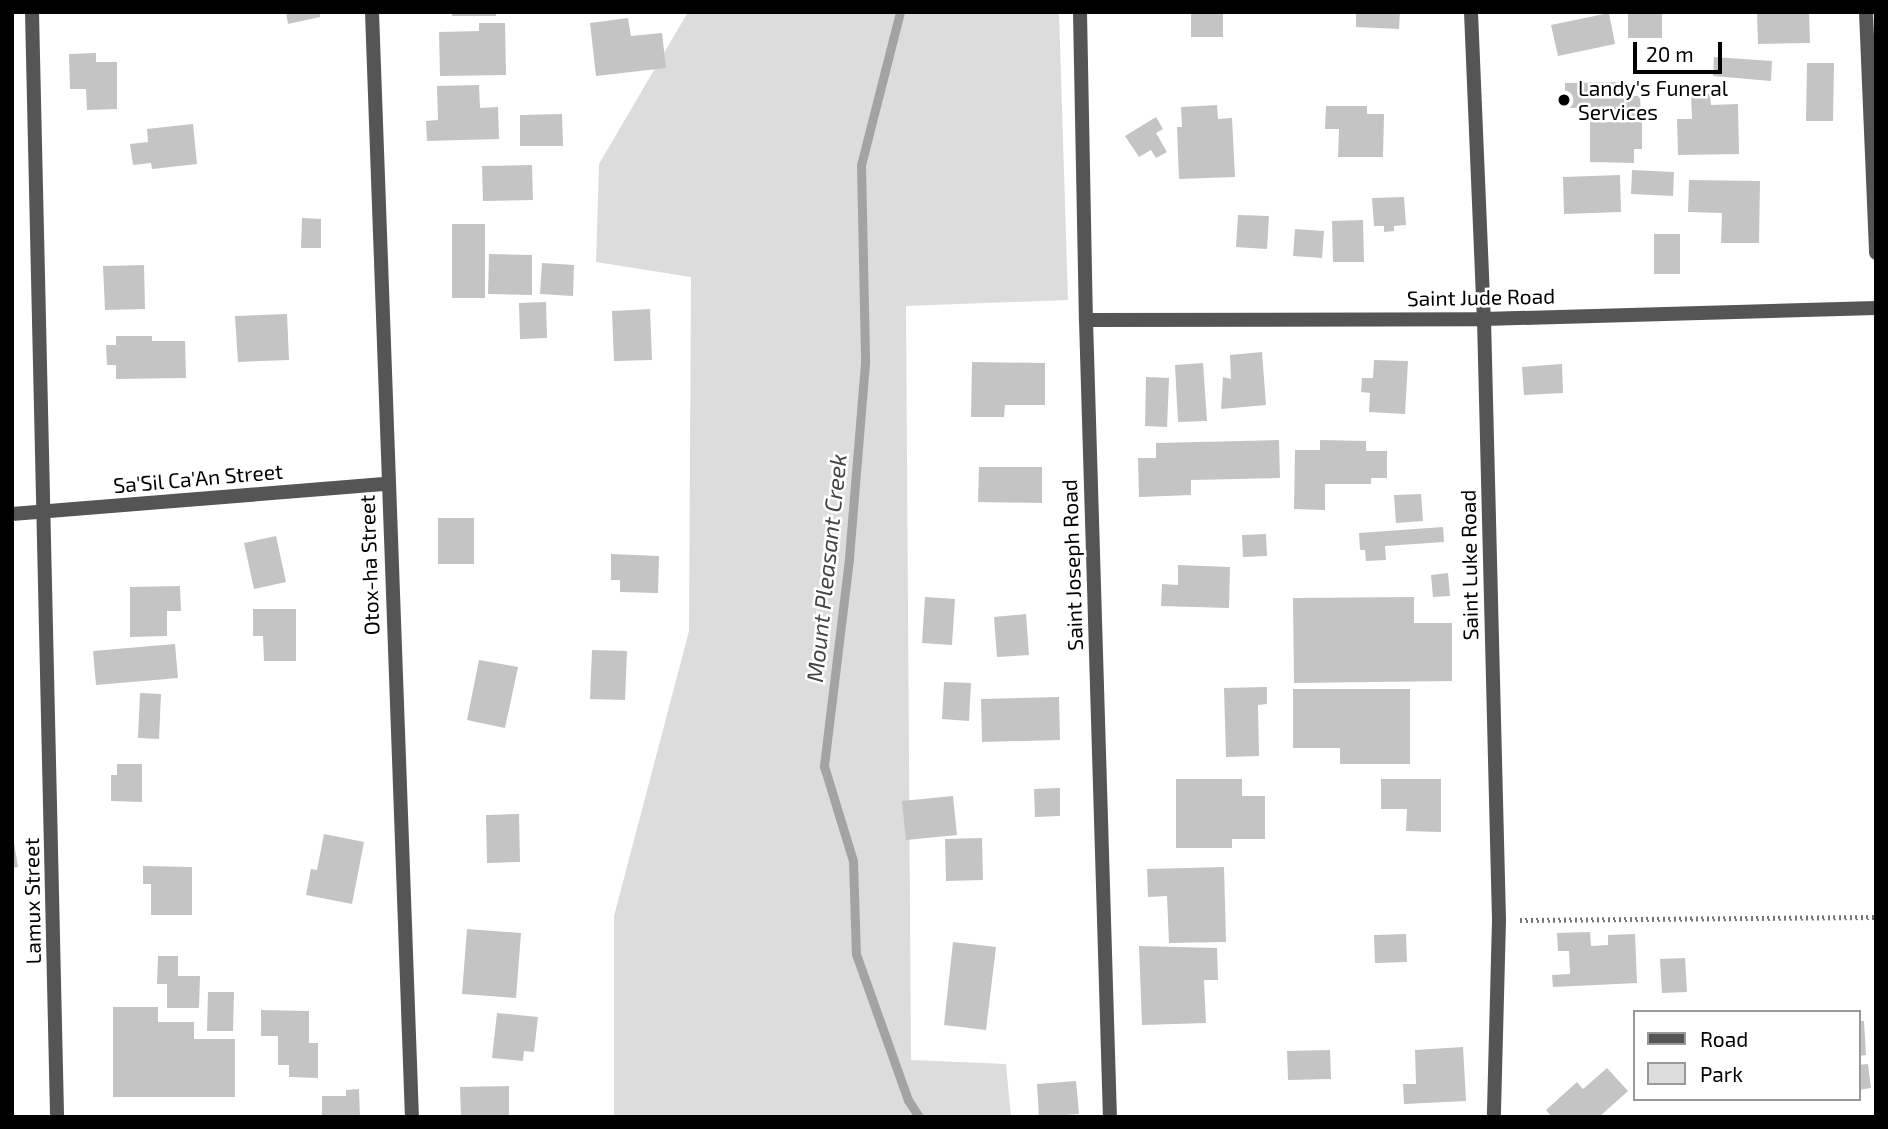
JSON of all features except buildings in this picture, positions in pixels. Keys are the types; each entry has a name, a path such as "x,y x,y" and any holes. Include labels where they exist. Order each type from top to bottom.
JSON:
{"street":[{"name":"Lamux Street","path":"32,12 46,512 57,1117"},
{"name":"Otox-ha Street","path":"372,12 412,1117"},
{"name":"Saint Joseph Road","path":"1080,12 1086,320 1110,1117"},
{"name":"Saint Luke Road","path":"1471,12 1485,319 1499,920 1494,1117"},
{"path":"1866,12 1876,253"},
{"name":"Saint Jude Road","path":"1086,320 1485,319 1876,308"},
{"name":"Sa'Sil Ca'An Street","path":"12,514 387,484"}],"path":[{"path":"1499,920 1876,916"}],"green space":[{"path":"688,12 1059,12 1068,300 906,306 911,1060 1006,1064 1011,1117 614,1117 614,916 689,631 691,277 596,262 599,164"}],"waterway":[{"name":"Mount Pleasant Creek","path":"900,12 861,165 865,363 849,559 824,766 853,861 856,954 908,1100 919,1117"}],"place":[{"name":"Landy's Funeral Services","path":"1564,100"}]}
